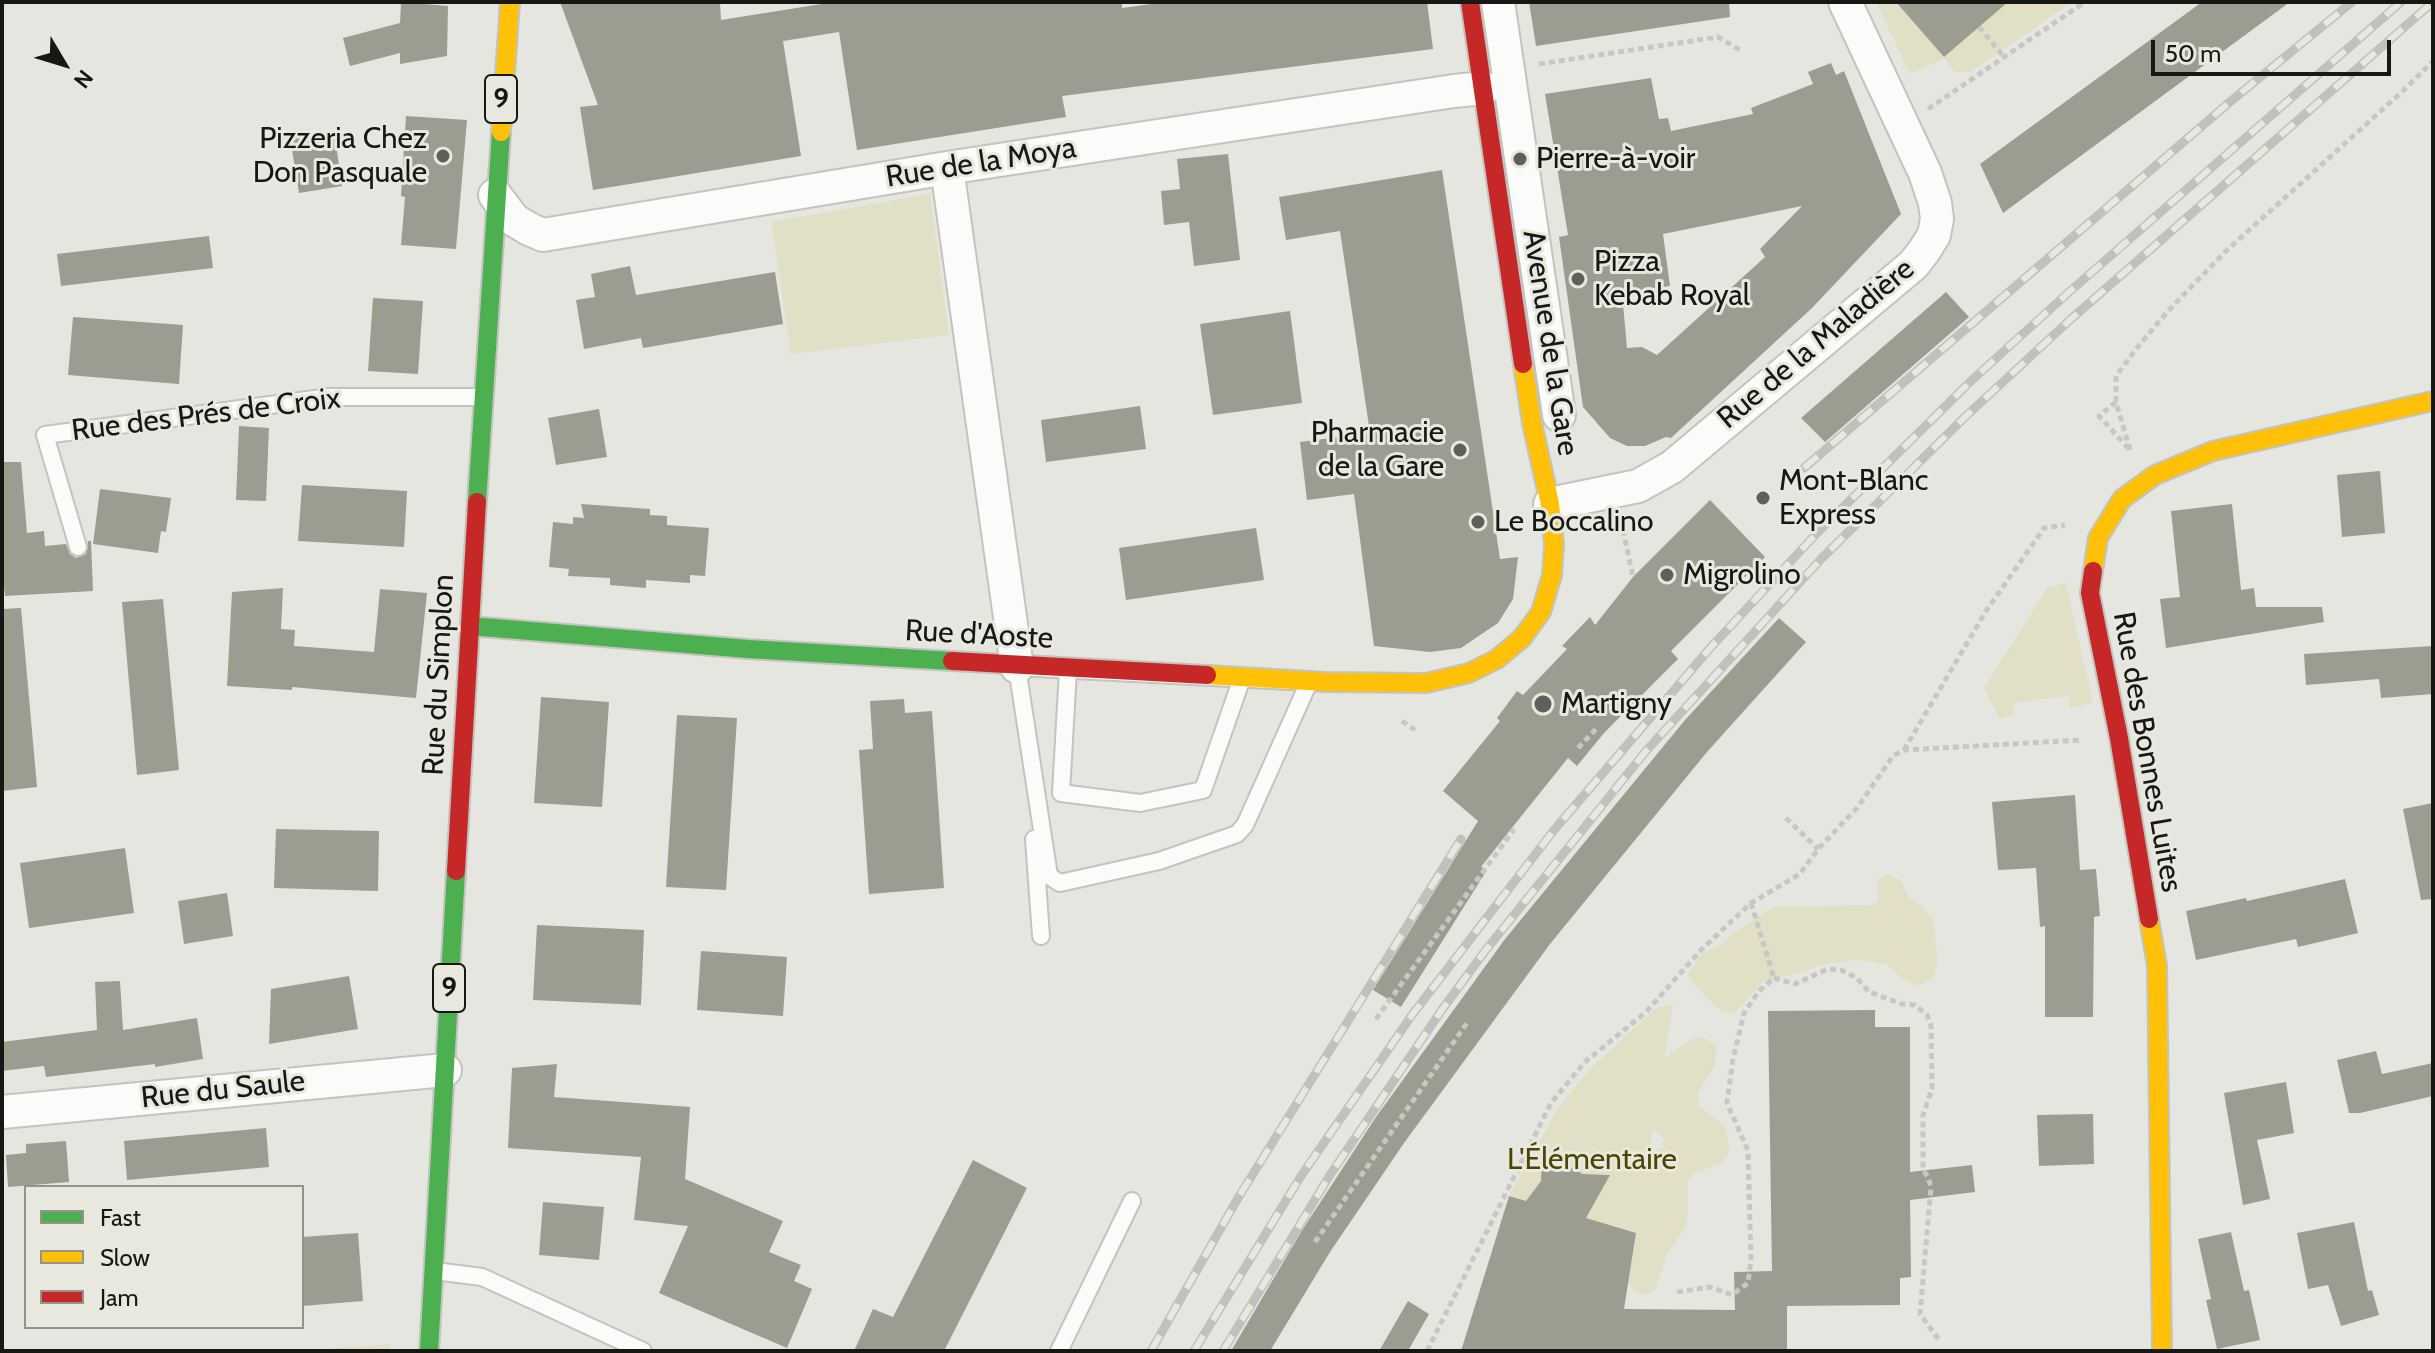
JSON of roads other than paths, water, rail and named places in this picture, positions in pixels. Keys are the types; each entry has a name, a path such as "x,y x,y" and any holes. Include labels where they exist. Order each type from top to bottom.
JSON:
{"street":[{"name":"Rue du Simplon","path":"429,1351 495,195 510,2"},
{"name":"Avenue de la Gare","path":"1470,2 1532,423 1550,504 1554,561 1548,595 1533,625 1504,654 1484,667"},
{"path":"1498,2 1559,415"},
{"name":"Rue de la Maladière","path":"1550,504 1638,486 1672,467 1913,265 1934,235 1937,219 1935,203 1919,161 1845,2"},
{"name":"Rue de la Moya","path":"495,195 514,220 543,235 947,168 1484,88"},
{"path":"947,168 1017,667"},
{"name":"Rue des Bonnes Luites","path":"2162,1351 2157,966 2119,738 2090,593 2098,538 2122,499 2155,475 2213,451 2433,401"},
{"name":"Rue d'Aoste","path":"470,626 1017,667 1309,682 1426,683 1484,667"},
{"name":"Rue du Saule","path":"2,1112 445,1070"}],"lane":[{"name":"Rue des Prés de Croix","path":"78,547 45,435 330,397 483,397"},
{"path":"1017,667 1309,682 1245,825 1237,834 1159,861 1060,883 1049,876 1017,667"},
{"path":"1017,667 1023,696 1041,936"},
{"path":"1068,669 1061,793 1140,803 1203,790 1242,678"},
{"path":"1059,1351 1132,1201"},
{"path":"433,1271 482,1277 643,1351"}],"railway":[{"path":"1804,468 2231,101 2352,2"},
{"path":"1194,1351 1301,1176 1412,1015 1554,830 1712,646 1817,533 1972,380 2401,2"},
{"path":"1223,1351 1330,1175 1441,1011 1485,951 1646,751 1822,558 1965,417 2071,319 2433,2"},
{"path":"1151,1351 1238,1198 1461,839"}],"place":[{"name":"Pizzeria Chez Don Pasquale","path":"443,156"},
{"name":"Pierre-à-voir","path":"1520,159"},
{"name":"Pizza Kebab Royal","path":"1578,279"},
{"name":"Pharmacie de la Gare","path":"1460,450"},
{"name":"Mont-Blanc Express","path":"1763,498"},
{"name":"Le Boccalino","path":"1478,522"},
{"name":"Migrolino","path":"1667,575"},
{"name":"Martigny","path":"1543,704"}],"park label":[{"name":"L'Élémentaire","path":"1592,1160"}]}
